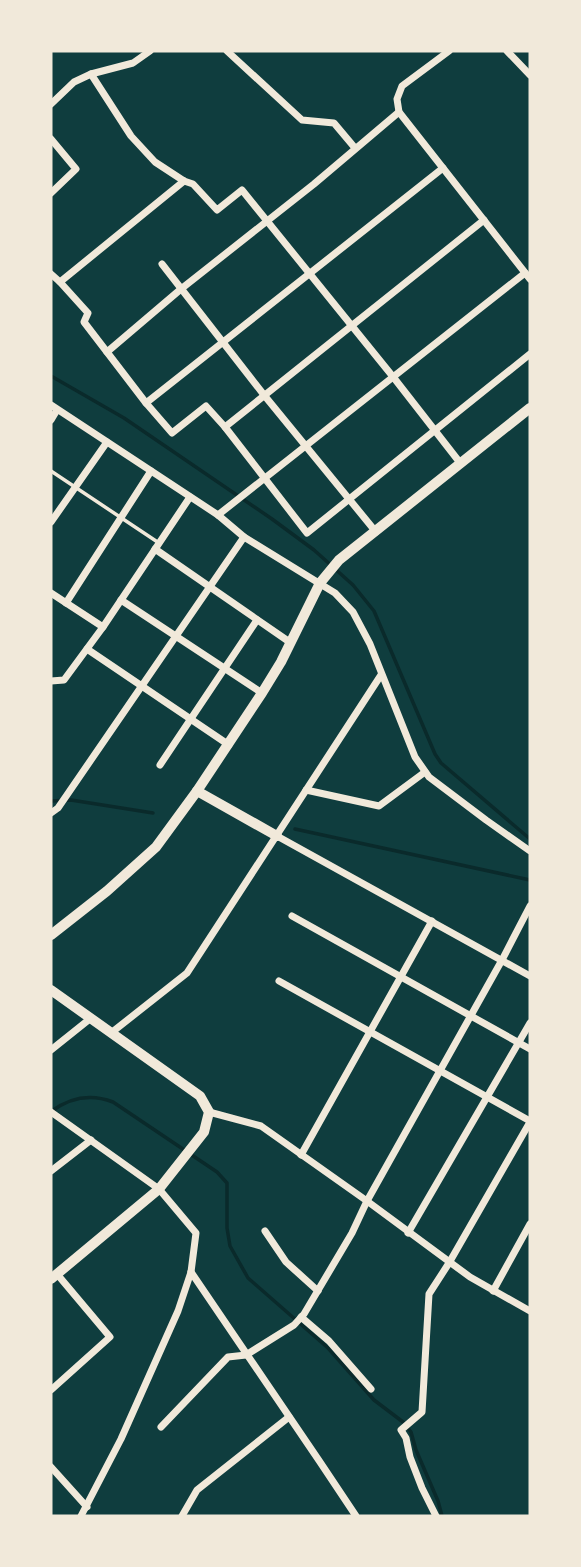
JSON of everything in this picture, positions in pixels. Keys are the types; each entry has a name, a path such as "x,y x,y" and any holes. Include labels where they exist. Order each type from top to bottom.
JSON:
{"street":[{"path":"51,104 74,82 91,74 133,62 150,51"},
{"path":"227,51 302,120 334,123 355,148"},
{"path":"218,515 528,276 399,112 397,99 402,86 450,51"},
{"path":"507,51 530,75"},
{"path":"91,74 131,136 155,162 193,184 217,210 242,190 461,464"},
{"path":"107,352 399,112"},
{"path":"51,139 76,169 51,193"},
{"path":"146,403 443,168"},
{"path":"60,282 184,181"},
{"path":"225,427 484,220"},
{"path":"162,264 376,532"},
{"path":"51,274 89,313 84,322 172,433 206,406 307,533 530,354"},
{"path":"51,420 54,408 218,515 244,537 335,593 353,612 370,645 415,757 425,772 530,851"},
{"path":"51,935 107,891 156,847 229,745 281,662 320,583 339,561 530,408"},
{"path":"51,522 107,442"},
{"path":"66,603 151,471"},
{"path":"51,681 64,680 190,497"},
{"path":"51,813 58,808 244,537"},
{"path":"157,546 209,587 291,643"},
{"path":"51,593 103,627"},
{"path":"121,600 262,693"},
{"path":"160,765 257,620"},
{"path":"87,649 229,745"},
{"path":"111,1033 187,973 381,675"},
{"path":"306,790 379,806 425,772"},
{"path":"197,791 530,975"},
{"path":"161,1427 228,1357 246,1355 294,1325 301,1317 352,1233 530,906"},
{"path":"292,916 530,1049"},
{"path":"301,1155 432,921"},
{"path":"279,981 530,1122 429,1294 422,1412 401,1430 436,1516"},
{"path":"51,990 200,1096 209,1112 204,1132 159,1189 54,1277 110,1337 51,1391"},
{"path":"51,1050 91,1018"},
{"path":"408,1233 530,1023"},
{"path":"209,1112 261,1126 449,1263 530,1311"},
{"path":"54,1115 159,1189 196,1233 191,1272 178,1311 121,1439 81,1516"},
{"path":"51,1171 91,1140"},
{"path":"493,1291 530,1224"},
{"path":"265,1231 286,1262 318,1291"},
{"path":"191,1272 289,1417 351,1515"},
{"path":"301,1317 330,1341 371,1389"},
{"path":"182,1516 197,1490 289,1417"},
{"path":"51,1466 86,1507"}],"lane":[{"path":"51,471 121,517 157,546"}],"waterway":[{"path":"51,376 124,418 272,519 314,550 353,585 374,611 441,763 530,839"},
{"path":"51,801 71,800 153,813"},
{"path":"295,829 530,880"},
{"path":"52,1111 82,1098 113,1102 217,1172 227,1183 227,1228 230,1246 248,1278 328,1348 374,1400 403,1422 411,1432 442,1516"}]}
